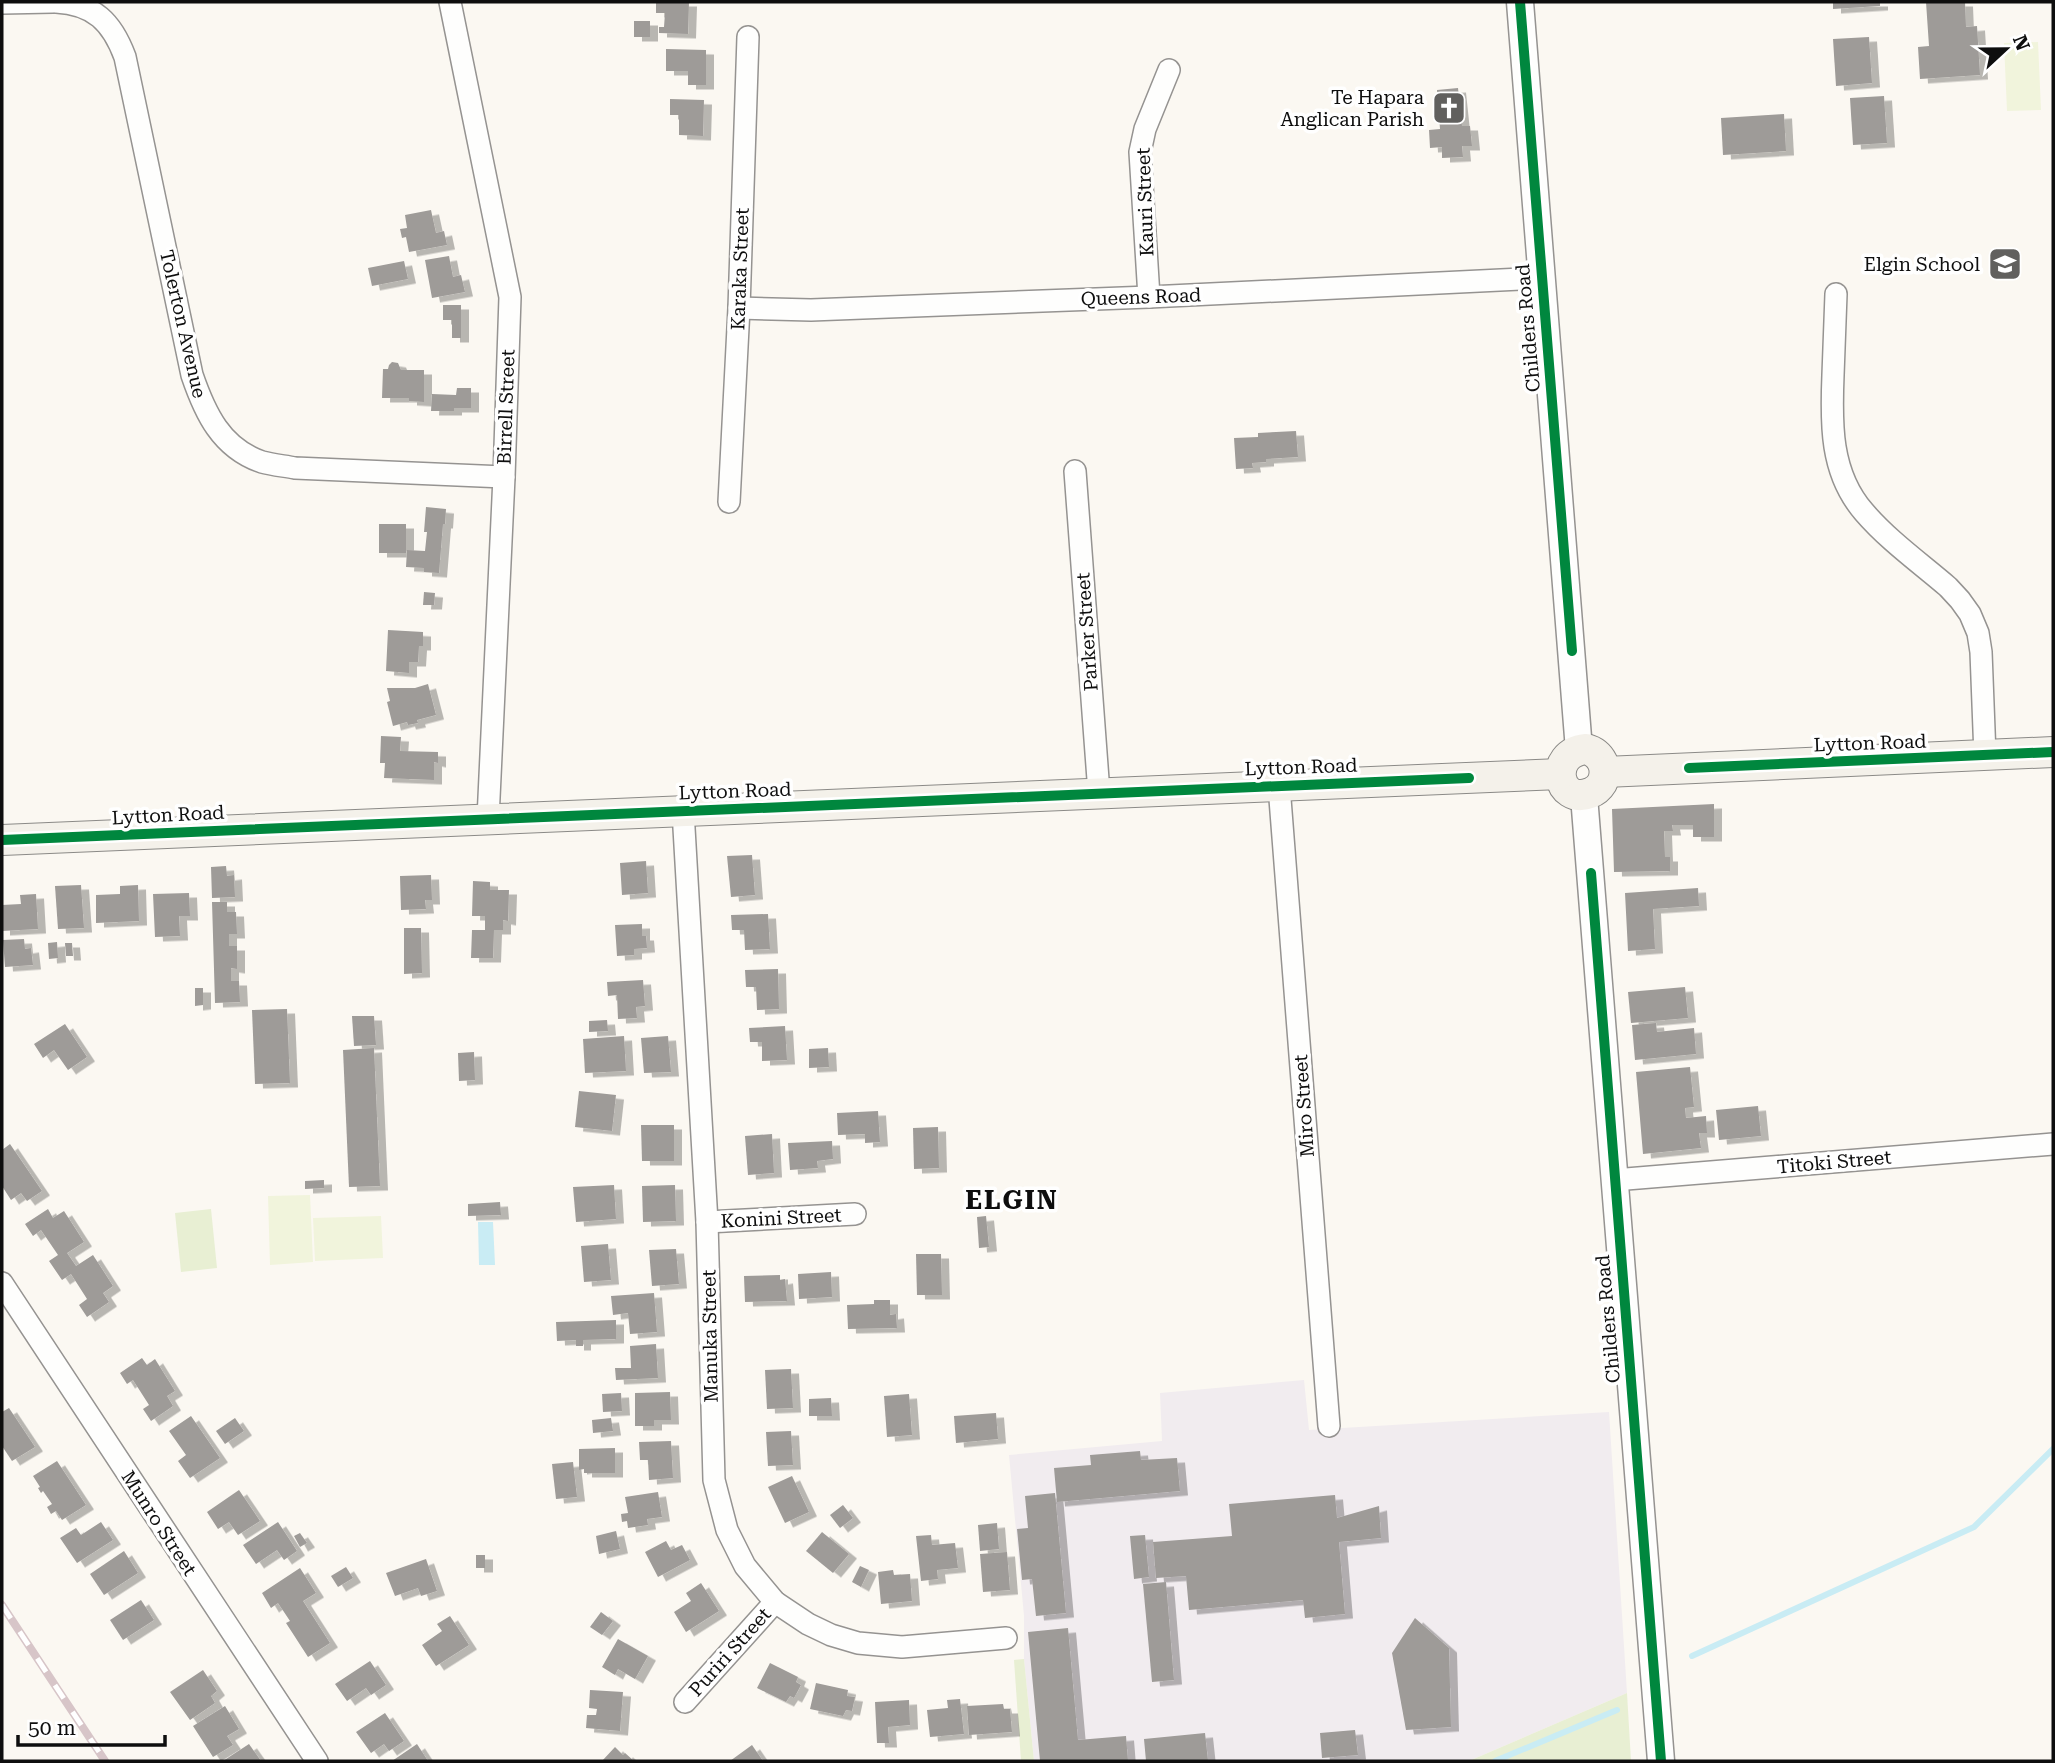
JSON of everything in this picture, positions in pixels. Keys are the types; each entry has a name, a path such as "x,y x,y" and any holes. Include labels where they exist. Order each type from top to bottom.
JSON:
{"main road":[{"path":"1579,750 1594,751 1600,757 1605,772 1600,786 1584,796 1568,792 1562,784 1560,774 1567,755 1579,750"},
{"name":"Lytton Road","path":"1605,772 2053,752"},
{"name":"Lytton Road","path":"2,840 1560,774"}],"street":[{"name":"Birrell Street","path":"450,2 510,297 488,819"},
{"name":"Childers Road","path":"1520,2 1579,750"},
{"name":"Tolerton Avenue","path":"2,4 76,3 109,24 122,48 192,375 203,407 218,431 240,451 262,462 295,468 504,477"},
{"name":"Karaka Street","path":"729,502 748,37"},
{"name":"Kauri Street","path":"1149,298 1140,152 1145,129 1168,70"},
{"name":"Queens Road","path":"739,308 811,310 1149,298 1542,278"},
{"path":"1836,294 1831,415 1838,464 1848,488 1863,510 1948,587 1970,614 1978,633 1981,652 1985,756"},
{"name":"Parker Street","path":"1075,471 1099,793"},
{"name":"Miro Street","path":"1279,786 1329,1426"},
{"name":"Childers Road","path":"1584,796 1661,1761"},
{"name":"Manuka Street","path":"683,811 707,1222 714,1480 727,1530 745,1566 775,1602 808,1624 831,1635 858,1643 902,1647 1006,1638"},
{"name":"Titoki Street","path":"1614,1180 2053,1144"},
{"name":"Konini Street","path":"707,1222 855,1214"},
{"name":"Munro Street","path":"2,1283 317,1761"},
{"name":"Puriri Street","path":"685,1702 775,1602"}],"shaded area":[{"path":"1304,1380 1309,1430 1609,1412 1627,1693 1469,1761 1034,1761 1009,1455 1162,1441 1160,1393"}],"green space":[{"path":"2038,42 2041,110 2007,111 2004,43"},
{"path":"310,1195 313,1262 270,1265 268,1196"},
{"path":"211,1209 217,1268 181,1272 175,1213"},
{"path":"381,1216 383,1258 315,1261 313,1218"},
{"path":"1024,1659 1034,1761 1021,1761 1014,1660"},
{"path":"1627,1693 1631,1761 1469,1761"}],"water":[{"path":"478,1222 493,1222 495,1265 479,1265"}],"building":[{"path":"656,2 689,2 688,34 659,33 659,27 664,27 665,13 656,13"},
{"path":"1833,2 1880,2 1880,6 1833,9"},
{"path":"1926,2 1965,2 1966,27 1977,26 1980,75 1920,79 1918,47 1929,46"},
{"path":"634,21 650,21 650,37 634,37"},
{"path":"1869,37 1872,83 1836,86 1833,39"},
{"path":"666,49 706,50 706,85 688,85 688,71 666,71"},
{"name":"Te Hapara Anglican Parish","path":"1458,88 1462,126 1470,126 1472,146 1462,146 1463,157 1442,158 1442,147 1430,148 1429,130 1440,129 1437,90"},
{"path":"1884,96 1887,143 1853,145 1850,98"},
{"path":"670,99 704,100 703,136 679,135 679,115 670,115"},
{"path":"1784,114 1786,151 1723,155 1721,118"},
{"path":"431,210 436,233 444,231 447,245 409,252 406,237 402,238 400,229 407,228 405,215"},
{"path":"449,256 453,277 461,275 465,292 432,298 425,260"},
{"path":"404,261 408,279 372,286 368,268"},
{"path":"443,305 461,305 461,338 452,338 452,320 443,320"},
{"path":"392,362 398,363 401,370 424,370 424,402 409,401 409,398 382,398 383,369 388,369"},
{"path":"457,388 471,388 471,408 431,411 432,394 456,395"},
{"path":"1296,431 1298,457 1266,459 1266,462 1252,463 1253,468 1236,469 1234,438 1258,437 1258,433"},
{"path":"426,507 446,509 439,573 424,572 424,568 406,567 407,550 425,551"},
{"path":"379,524 406,524 406,553 379,553"},
{"path":"424,592 435,593 434,605 423,605"},
{"path":"388,630 423,632 423,646 419,646 418,662 409,662 409,673 386,671"},
{"path":"428,684 436,715 417,720 418,723 408,725 407,722 393,726 387,702 390,701 387,688 415,688"},
{"path":"381,736 401,737 400,751 438,752 438,763 434,762 434,780 384,778 385,763 380,763"},
{"path":"1714,804 1714,837 1693,837 1693,825 1672,825 1673,831 1664,831 1665,857 1670,857 1670,871 1614,872 1612,809"},
{"path":"752,855 755,895 731,897 727,856"},
{"path":"646,861 648,893 622,895 620,863"},
{"path":"226,866 227,876 234,875 235,897 212,898 211,867"},
{"path":"431,875 432,900 425,900 426,909 401,910 400,876"},
{"path":"473,881 490,882 490,890 509,890 508,921 503,920 503,930 494,930 493,958 471,958 472,930 485,930 485,916 472,916"},
{"path":"81,885 84,928 58,929 55,886"},
{"path":"138,885 139,921 96,923 96,895 120,894 120,886"},
{"path":"1698,888 1699,906 1653,909 1655,949 1628,951 1625,893"},
{"path":"189,893 190,916 179,916 180,936 155,937 153,894"},
{"path":"36,894 38,929 2,931 2,905 21,904 20,895"},
{"path":"212,902 227,902 227,912 236,912 237,934 229,934 229,946 237,946 237,969 231,968 231,981 239,981 240,1002 215,1003"},
{"path":"768,914 770,949 745,950 744,930 732,930 731,915"},
{"path":"642,924 642,936 646,936 647,948 634,949 634,955 617,956 615,925"},
{"path":"404,928 421,928 422,973 404,974"},
{"path":"24,939 25,949 31,948 33,965 5,967 3,940"},
{"path":"57,942 58,958 49,959 48,943"},
{"path":"65,943 72,943 73,956 66,956"},
{"path":"778,969 779,1009 757,1010 756,987 746,987 745,970"},
{"path":"643,980 645,1006 636,1007 637,1018 618,1019 617,995 608,996 607,982"},
{"path":"1685,987 1688,1018 1631,1023 1628,992"},
{"path":"195,988 203,988 203,1005 195,1006"},
{"path":"287,1009 290,1083 255,1084 252,1010"},
{"path":"352,1016 374,1016 376,1045 354,1046"},
{"path":"607,1020 608,1031 589,1032 589,1021"},
{"path":"1656,1023 1657,1032 1694,1028 1696,1054 1635,1060 1632,1025"},
{"path":"65,1024 87,1057 68,1070 54,1050 43,1058 34,1044"},
{"path":"785,1026 787,1060 762,1061 762,1042 750,1042 749,1028"},
{"path":"624,1036 626,1071 585,1073 583,1039"},
{"path":"668,1036 671,1072 644,1073 641,1038"},
{"path":"374,1048 380,1186 349,1187 343,1050"},
{"path":"828,1048 829,1067 809,1068 809,1049"},
{"path":"474,1052 475,1080 459,1081 458,1053"},
{"path":"1690,1067 1694,1107 1685,1108 1686,1118 1706,1116 1707,1133 1699,1133 1701,1148 1643,1154 1636,1072"},
{"path":"579,1091 616,1095 612,1131 575,1127"},
{"path":"1758,1106 1761,1136 1719,1140 1716,1110"},
{"path":"878,1111 880,1142 865,1143 865,1134 838,1135 837,1113"},
{"path":"641,1125 674,1125 674,1161 642,1161"},
{"path":"938,1127 939,1168 914,1169 913,1128"},
{"path":"772,1134 774,1173 748,1175 745,1136"},
{"path":"832,1141 833,1159 817,1161 818,1168 790,1170 788,1143"},
{"path":"10,1144 42,1191 27,1201 21,1193 11,1200 2,1186 2,1150"},
{"path":"324,1180 324,1188 305,1189 305,1181"},
{"path":"614,1185 616,1219 576,1222 573,1187"},
{"path":"675,1185 676,1221 643,1222 642,1186"},
{"path":"500,1202 501,1215 468,1216 468,1204"},
{"path":"48,1209 53,1218 64,1211 84,1242 67,1253 76,1266 93,1255 113,1286 103,1293 109,1302 87,1317 79,1305 87,1299 71,1274 62,1280 49,1261 58,1255 41,1230 33,1236 25,1224"},
{"path":"986,1216 989,1247 979,1248 977,1217"},
{"path":"608,1244 611,1280 584,1282 581,1246"},
{"path":"676,1249 679,1284 652,1286 649,1250"},
{"path":"916,1254 941,1254 942,1295 917,1295"},
{"path":"831,1272 832,1297 799,1299 798,1274"},
{"path":"780,1275 780,1280 785,1279 787,1301 745,1302 744,1276"},
{"path":"654,1293 657,1332 630,1334 628,1313 613,1315 611,1296"},
{"path":"874,1300 890,1300 890,1315 896,1314 897,1328 848,1329 847,1305 874,1304"},
{"path":"616,1320 616,1339 583,1340 583,1346 576,1346 576,1340 557,1341 556,1322"},
{"path":"656,1344 658,1378 616,1380 615,1368 631,1368 630,1346"},
{"path":"142,1358 147,1365 155,1359 175,1391 167,1396 173,1406 151,1421 143,1409 149,1405 133,1380 127,1384 120,1373"},
{"path":"791,1369 793,1408 767,1409 765,1370"},
{"path":"670,1392 671,1420 654,1420 654,1426 635,1426 635,1393"},
{"path":"621,1393 622,1411 603,1412 602,1394"},
{"path":"909,1394 912,1435 887,1437 884,1396"},
{"path":"831,1398 832,1416 809,1416 809,1399"},
{"path":"9,1408 35,1447 12,1461 2,1446 2,1412"},
{"path":"996,1413 998,1439 956,1443 954,1416"},
{"path":"191,1416 220,1458 190,1478 178,1461 186,1455 169,1431"},
{"path":"235,1418 244,1431 225,1444 216,1431"},
{"path":"611,1418 613,1431 593,1433 592,1420"},
{"path":"791,1431 793,1465 768,1466 766,1432"},
{"path":"671,1441 673,1478 649,1480 648,1460 640,1460 639,1442"},
{"path":"615,1448 615,1473 584,1473 584,1469 579,1470 579,1449"},
{"path":"1140,1451 1141,1460 1177,1458 1180,1491 1057,1502 1054,1468 1091,1465 1090,1455"},
{"path":"57,1461 86,1505 62,1520 56,1511 51,1514 47,1507 52,1504 43,1491 41,1493 33,1476"},
{"path":"573,1462 577,1497 556,1499 552,1464"},
{"path":"792,1476 809,1512 785,1523 768,1487"},
{"path":"239,1490 260,1521 238,1535 229,1522 218,1529 207,1512"},
{"path":"658,1492 662,1517 647,1519 648,1525 628,1528 627,1521 622,1522 621,1514 628,1513 625,1497"},
{"path":"1055,1493 1066,1613 1036,1616 1032,1579 1022,1580 1017,1529 1028,1528 1025,1496"},
{"path":"1335,1495 1337,1518 1379,1506 1381,1538 1339,1542 1345,1614 1305,1618 1303,1600 1189,1610 1186,1576 1156,1578 1153,1542 1232,1536 1229,1504"},
{"path":"843,1505 853,1518 840,1528 830,1515"},
{"path":"101,1522 113,1540 77,1563 60,1538 76,1528 81,1535"},
{"path":"278,1522 297,1551 284,1560 277,1550 256,1564 243,1545"},
{"path":"997,1523 999,1549 980,1551 978,1525"},
{"path":"616,1531 620,1549 599,1554 596,1536"},
{"path":"822,1532 849,1554 833,1573 806,1551"},
{"path":"300,1533 307,1543 300,1547 294,1536"},
{"path":"931,1535 932,1545 955,1543 958,1568 937,1570 938,1579 921,1581 916,1536"},
{"path":"1145,1535 1149,1577 1134,1579 1130,1536"},
{"path":"666,1541 671,1550 682,1545 690,1560 658,1577 645,1552"},
{"path":"124,1551 138,1573 104,1595 90,1574"},
{"path":"1007,1552 1010,1590 983,1592 980,1554"},
{"path":"476,1555 485,1555 485,1568 476,1568"},
{"path":"426,1559 437,1591 421,1596 418,1588 395,1596 386,1573"},
{"path":"860,1566 869,1570 861,1587 852,1582"},
{"path":"346,1567 353,1578 338,1587 331,1576"},
{"path":"300,1568 316,1593 303,1601 330,1643 308,1657 286,1623 290,1621 278,1603 271,1608 262,1593"},
{"path":"893,1570 894,1575 910,1574 912,1601 881,1604 878,1572"},
{"path":"1166,1582 1174,1680 1152,1682 1143,1584"},
{"path":"701,1583 719,1611 686,1632 674,1612 691,1601 686,1593"},
{"path":"141,1600 154,1620 123,1640 110,1620"},
{"path":"601,1612 613,1621 602,1635 590,1627"},
{"path":"450,1616 469,1645 436,1666 422,1645 442,1631 437,1624"},
{"path":"1415,1618 1449,1648 1451,1727 1406,1730 1392,1653"},
{"path":"1068,1628 1078,1740 1126,1736 1128,1761 1040,1761 1028,1632"},
{"path":"618,1639 648,1656 635,1679 618,1669 615,1675 602,1667"},
{"path":"370,1661 386,1685 371,1695 366,1688 347,1701 335,1684"},
{"path":"770,1663 798,1677 796,1682 801,1685 794,1698 790,1696 786,1702 757,1688"},
{"path":"203,1670 217,1691 211,1696 215,1703 190,1720 170,1692"},
{"path":"816,1683 848,1690 847,1696 855,1697 852,1711 846,1710 843,1716 810,1709"},
{"path":"590,1690 623,1692 620,1731 586,1728 587,1715 596,1715 597,1709 589,1708"},
{"path":"960,1699 964,1734 930,1737 927,1710 948,1708 947,1700"},
{"path":"909,1700 910,1725 888,1727 889,1743 877,1743 875,1702"},
{"path":"1003,1704 1004,1709 1010,1709 1012,1732 969,1735 967,1706"},
{"path":"225,1706 239,1729 227,1736 233,1745 213,1757 193,1726"},
{"path":"385,1713 404,1741 389,1751 384,1744 371,1753 356,1732"},
{"path":"1355,1730 1358,1755 1322,1758 1320,1733"},
{"path":"1205,1733 1208,1761 1146,1761 1144,1739"},
{"path":"249,1744 261,1761 223,1761"},
{"path":"417,1744 428,1761 392,1761"},
{"path":"752,1745 763,1761 730,1761"},
{"path":"615,1747 623,1755 625,1753 634,1761 602,1761"}],"waterway":[{"path":"1692,1656 1974,1527 2053,1449"},
{"path":"1495,1761 1617,1710"}],"railway":[{"path":"2,1605 105,1761"}],"cycle path":[{"path":"1520,2 1572,651"},
{"path":"1689,768 2053,752"},
{"path":"2,840 1469,778"},
{"path":"1591,873 1661,1761"}],"place":[{"name":"Te Hapara Anglican Parish","path":"1449,108"},
{"name":"Elgin School","path":"2005,264"}],"district":[{"name":"ELGIN","path":"1012,1200"}]}
